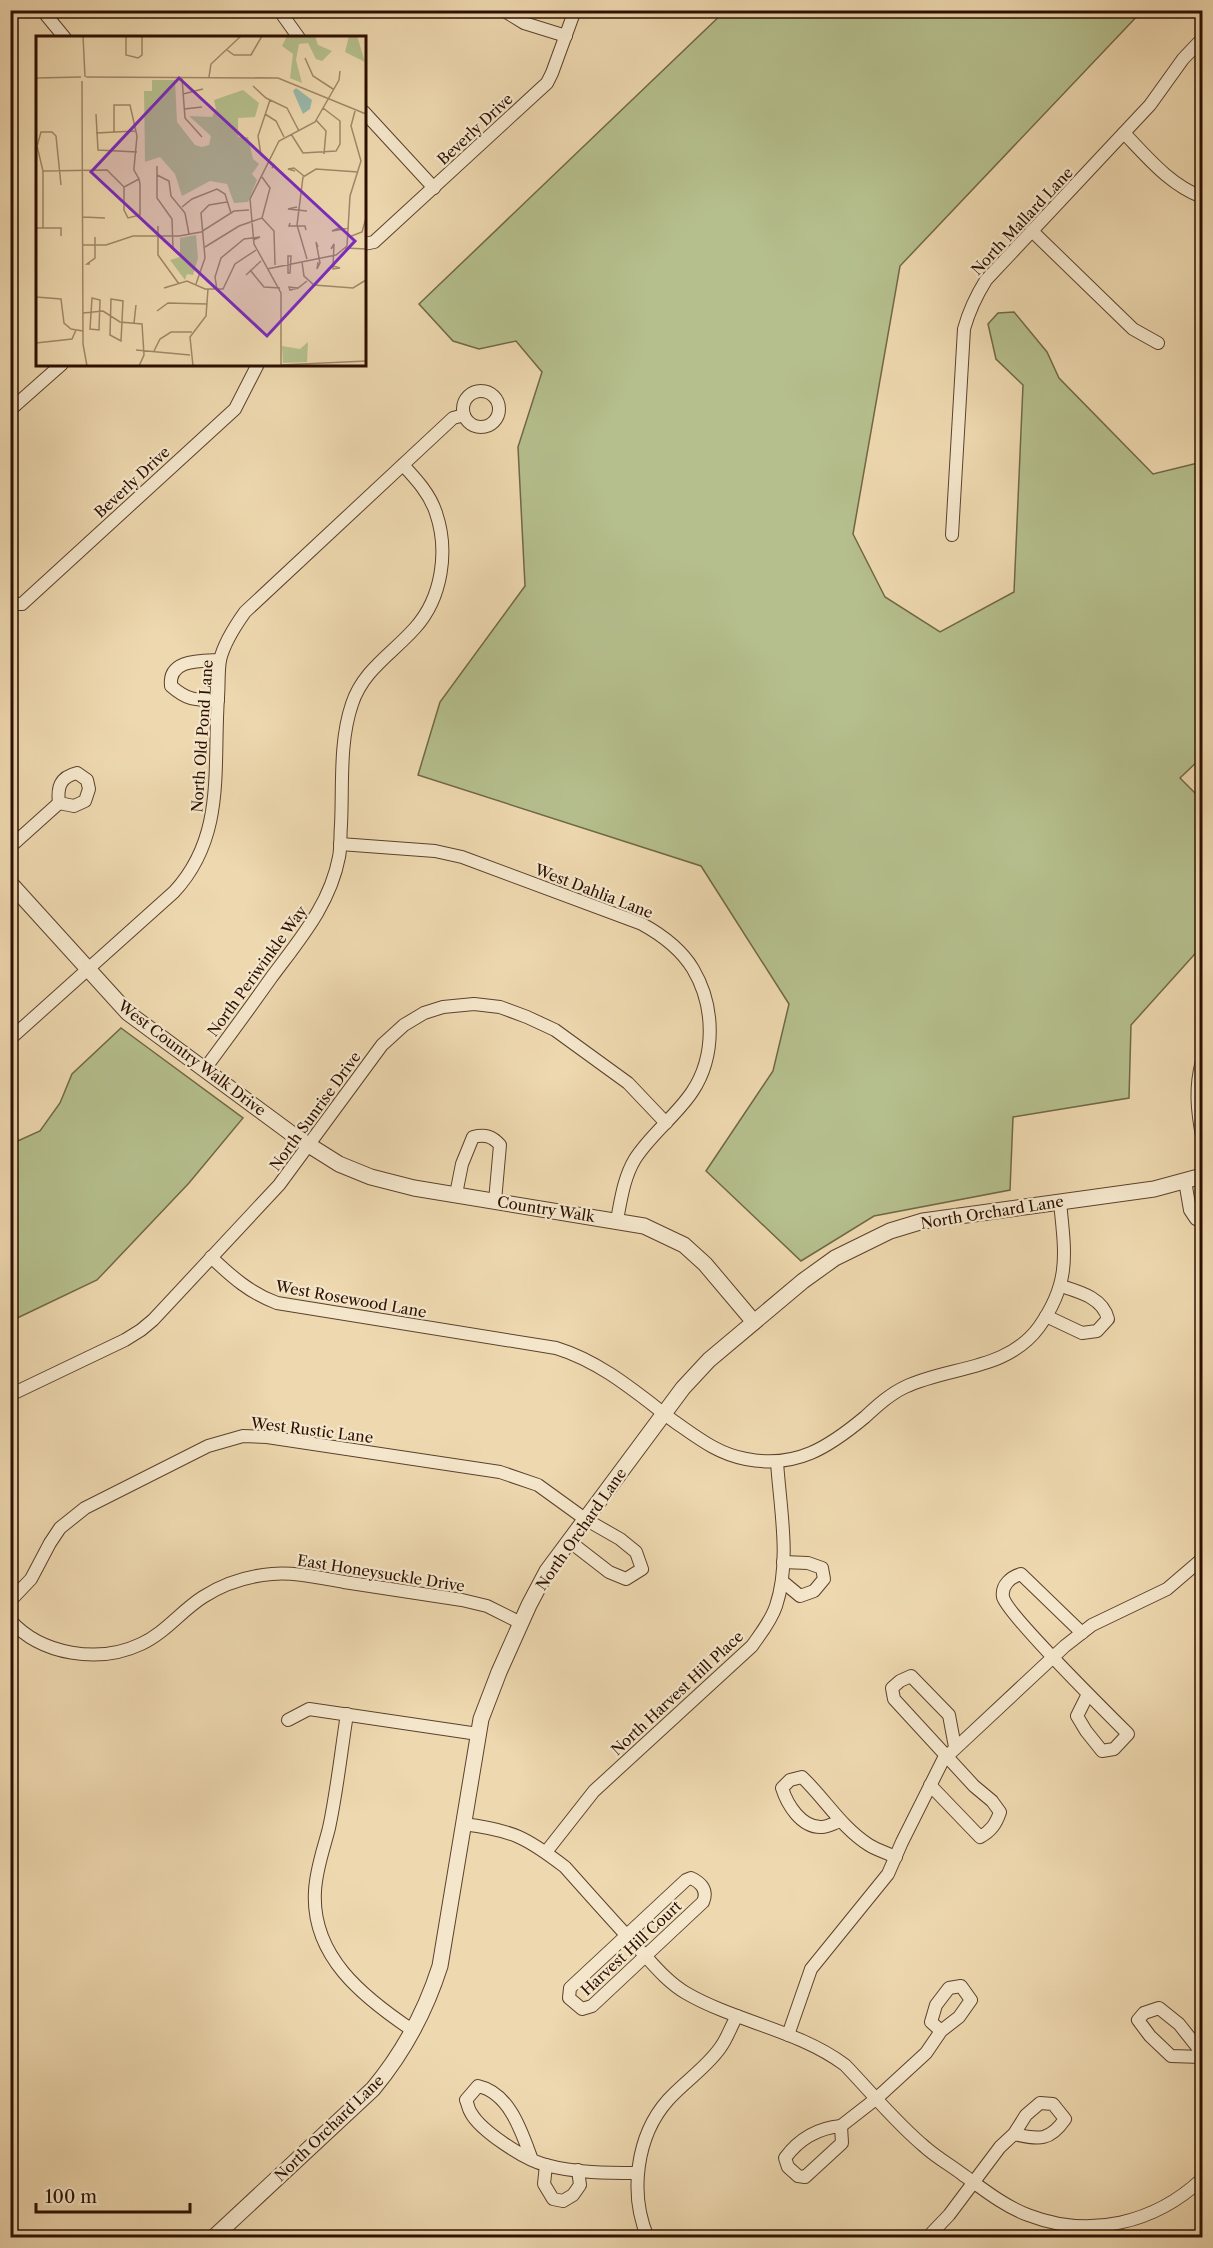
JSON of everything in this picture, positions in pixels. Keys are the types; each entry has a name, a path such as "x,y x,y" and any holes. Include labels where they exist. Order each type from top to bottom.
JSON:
{"street":[{"path":"42,10 63,36"},
{"path":"279,10 298,36"},
{"path":"503,10 524,23 566,36"},
{"name":"Beverly Drive","path":"366,244 374,242 547,82 574,10"},
{"name":"North Mallard Lane","path":"952,535 964,329 968,313 986,280 1150,105 1183,58 1203,39"},
{"path":"366,114 434,188"},
{"path":"1124,133 1167,177 1191,193 1203,197"},
{"path":"1032,231 1133,329 1158,343"},
{"path":"10,410 60,366"},
{"name":"Beverly Drive","path":"10,604 22,604 235,409 253,367"},
{"name":"North Old Pond Lane","path":"10,1039 174,892 187,879 202,852 210,828 214,801 220,660 235,626 245,612 453,418 464,415"},
{"name":"North Periwinkle Way","path":"204,1070 309,928 325,902 340,855 345,736 353,701 360,685 374,667 414,630 425,616 439,585 442,539 436,513 425,490 403,465"},
{"path":"218,700 183,697 171,687 170,678 174,670 184,664 220,660"},
{"path":"10,847 59,803"},
{"name":"West Dahlia Lane","path":"340,844 435,850 462,857 642,924 662,935 693,969 703,990 709,1014 708,1054 702,1074 692,1092 636,1158 623,1188 617,1220"},
{"name":"West Country Walk Drive","path":"10,883 128,1013 309,1144"},
{"name":"North Sunrise Drive","path":"10,1395 141,1330 279,1185 369,1061 404,1025 424,1013 444,1007 474,1004 500,1007 527,1017 555,1030 628,1083 666,1123"},
{"path":"1203,1061 1197,1095 1197,1112 1203,1136"},
{"path":"456,1194 466,1149 473,1137 482,1134 494,1138 500,1145 495,1201"},
{"name":"Country Walk","path":"309,1144 339,1164 371,1177 414,1188 644,1226 684,1245 705,1264 754,1322"},
{"name":"North Orchard Lane","path":"213,2238 373,2089 387,2072 412,2030 431,1994 440,1966 481,1719 499,1672 547,1571 682,1388 709,1360 835,1258 890,1231 923,1221 1154,1189 1203,1176"},
{"path":"1185,1181 1190,1210 1196,1219 1203,1220"},
{"name":"West Rosewood Lane","path":"211,1257 240,1284 256,1295 277,1304 556,1348 577,1354 600,1367 703,1442 727,1455 749,1460 777,1462 819,1450 838,1439 903,1388 926,1379 997,1359 1017,1348 1038,1329 1061,1286 1065,1254 1060,1202"},
{"path":"1046,1316 1082,1333 1097,1331 1108,1319 1106,1310 1093,1298 1061,1286"},
{"name":"West Rustic Lane","path":"10,1601 31,1579 50,1543 60,1528 72,1517 100,1500 208,1446 243,1437 267,1437 500,1472 538,1485 585,1520 620,1539 636,1552 642,1569 626,1579 609,1572 569,1541"},
{"name":"North Harvest Hill Place","path":"546,1852 594,1791 752,1646 772,1615 782,1581 783,1562 777,1462"},
{"path":"788,2035 811,1969 888,1875 930,1785 952,1751 1092,1625 1167,1589 1203,1559"},
{"path":"782,1581 800,1596 814,1591 824,1579 822,1568 808,1563 783,1562"},
{"name":"East Honeysuckle Drive","path":"10,1620 31,1638 65,1652 87,1655 105,1653 141,1644 158,1635 202,1597 222,1587 247,1578 290,1573 462,1600 487,1606 521,1623"},
{"path":"1082,1633 1021,1574 1013,1576 1004,1589 1002,1594 1005,1602 1088,1694 1128,1734 1114,1749 1102,1750 1077,1716 1088,1694"},
{"path":"930,1785 980,1837 989,1832 1000,1812 992,1801 974,1786 952,1751 914,1722 894,1699 892,1688 900,1681 911,1676 949,1714 952,1751"},
{"path":"288,1720 309,1709 478,1734"},
{"path":"347,1714 329,1826 315,1891 316,1917 321,1936 341,1972 412,2030"},
{"path":"841,1821 822,1827 803,1822 786,1801 782,1788 790,1780 802,1777 841,1821 871,1846 896,1857"},
{"path":"464,1824 497,1828 519,1835 546,1852 565,1867 664,1976 683,1991 709,2005 831,2054 845,2065 925,2148 1001,2202 1028,2215 1049,2222 1106,2232 1175,2202 1203,2179"},
{"name":"Harvest Hill Court","path":"691,1878 700,1883 706,1896 703,1902 646,1956 592,2006 582,2009 573,2004 569,1998 570,1988 686,1880 691,1878"},
{"path":"1159,2007 1179,2024 1203,2055 1171,2056 1150,2036 1138,2020 1144,2013 1159,2007"},
{"path":"648,2238 641,2222 637,2199 638,2173 652,2123 659,2111 720,2048 737,2016"},
{"path":"842,2126 843,2143 805,2177 798,2176 786,2164 785,2158 806,2137 825,2127 842,2126 878,2098 926,2054 941,2031"},
{"path":"532,2160 519,2127 506,2104 491,2089 478,2086 466,2100 471,2113 497,2139 532,2160 546,2165 578,2170 638,2173"},
{"path":"927,2238 949,2215 1000,2147 1014,2134"},
{"path":"546,2165 544,2184 553,2199 563,2201 573,2195 580,2185 578,2170"}],"green space":[{"path":"726,10 1142,11 900,266 853,534 885,597 940,632 1014,592 1023,385 996,359 988,324 998,313 1014,312 1047,352 1059,378 1153,474 1202,462 1202,757 1180,778 1202,800 1202,946 1131,1025 1129,1098 1013,1117 1010,1190 874,1216 801,1261 706,1171 773,1071 789,1004 701,866 418,775 440,702 525,586 518,447 542,372 516,341 479,349 453,341 419,304"},
{"path":"121,1028 243,1118 189,1183 97,1280 11,1321 11,1144 40,1131 60,1103 72,1074"}]}
